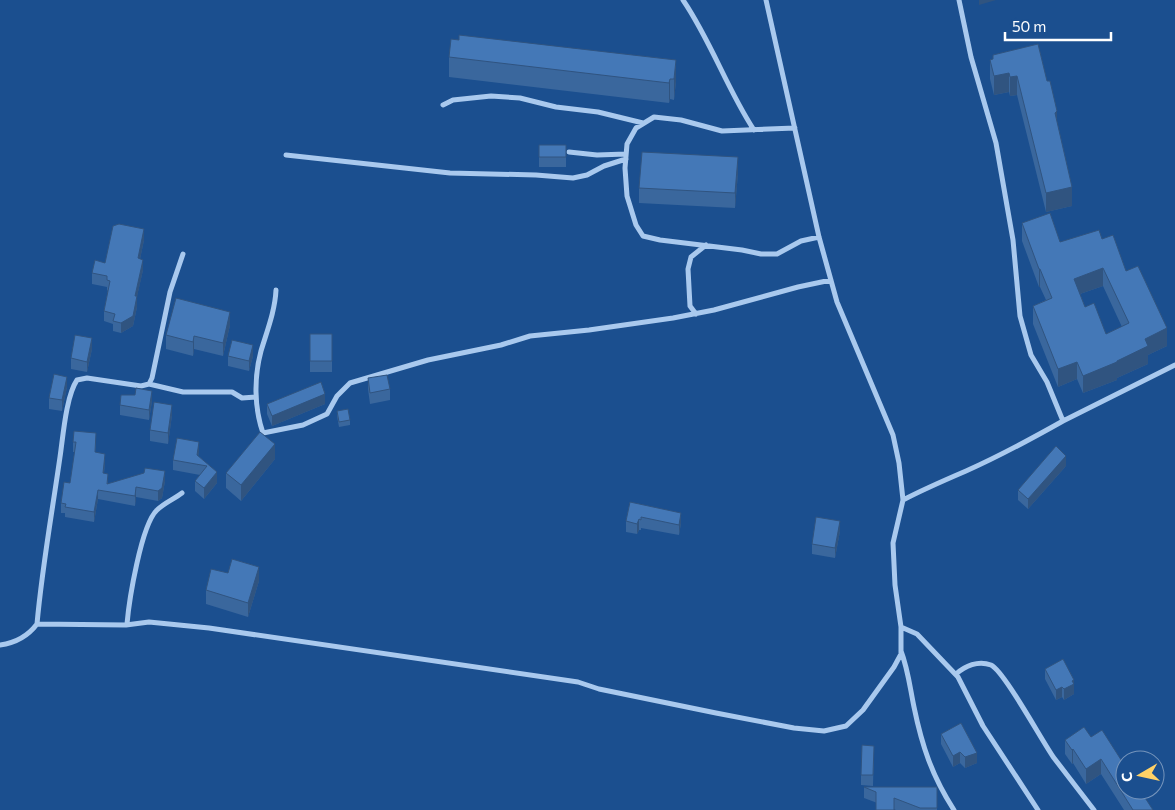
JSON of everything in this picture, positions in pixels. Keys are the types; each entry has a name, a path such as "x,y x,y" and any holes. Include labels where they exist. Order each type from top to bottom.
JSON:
{"street":[{"path":"683,0 719,63 742,112 754,130"},
{"path":"37,624 127,624 149,622 253,634 578,682 600,689 794,728 824,731 846,726 863,710 894,667 900,651 901,627 895,585 893,543 903,500 893,435 880,400 846,326 819,237 766,0"},
{"path":"959,0 971,57 996,143 1013,240 1020,316 1032,354 1047,382 1063,420"},
{"path":"443,105 453,100 491,96 520,98 556,107 598,112 643,124"},
{"path":"795,128 722,131 681,120 654,117 636,128 627,144 627,196 636,225 643,236 660,240 761,254 777,254 801,241 819,237"},
{"path":"569,152 626,157"},
{"path":"286,155 450,173 573,178 587,175 626,157"},
{"path":"696,314 690,306 688,269 690,258 706,245"},
{"path":"149,384 152,378 170,292 183,254"},
{"path":"276,290 275,302 260,354 256,397 259,422 263,433 303,426 327,414 338,396 350,383 428,360 501,345 530,336 589,330 696,314 831,280"},
{"path":"903,500 927,487 966,471 1024,443 1063,420 1175,365"},
{"path":"0,645 24,637 37,624 39,592 72,387 77,380 87,378 141,386 149,384 183,392 232,392 242,398 256,397"},
{"path":"127,624 139,556 148,524 156,510 182,493"},
{"path":"901,627 917,634 956,674 983,726 1038,810"},
{"path":"900,651 906,663 925,752 939,787 954,810"},
{"path":"956,674 964,667 980,663 992,666 1006,681 1053,756 1094,810"}],"building":[{"path":"459,35 676,60 674,79 670,79 669,83 449,57 451,39 459,40"},
{"path":"1038,44 1047,81 1050,81 1057,111 1055,113 1072,187 1046,193 1017,76 1010,77 1009,73 994,76 990,60 993,59 993,55"},
{"path":"539,145 566,145 566,157 539,157"},
{"path":"642,152 738,157 735,193 639,188"},
{"path":"1050,213 1060,242 1099,230 1102,239 1113,235 1126,271 1138,266 1167,328 1145,339 1148,346 1117,362 1083,376 1077,362 1058,369 1033,306 1052,298 1022,223","holes":["1103,268 1129,323 1106,334 1094,303 1085,307 1074,279"]},
{"path":"119,224 144,229 138,258 143,260 135,296 137,296 133,316 121,323 113,321 115,314 104,311 110,281 107,280 107,276 92,273 95,260 105,263 113,226"},
{"path":"176,298 230,312 223,343 194,336 193,342 166,335"},
{"path":"310,334 332,334 332,361 310,361"},
{"path":"75,335 92,338 87,362 71,358"},
{"path":"232,340 253,345 249,361 228,356"},
{"path":"54,374 67,377 62,400 49,398"},
{"path":"387,375 390,389 370,393 368,378"},
{"path":"321,382 325,394 272,416 267,404"},
{"path":"136,388 152,391 149,410 120,405 121,395 135,395"},
{"path":"154,402 172,405 168,433 150,430"},
{"path":"348,409 350,420 339,422 337,411"},
{"path":"74,431 96,433 95,452 105,454 103,473 108,474 107,484 144,473 145,468 165,471 162,488 158,491 136,487 135,496 98,490 94,512 65,507 66,504 61,503 64,482 70,483 76,442 73,442"},
{"path":"260,432 275,444 241,485 226,473"},
{"path":"177,438 199,442 197,455 217,472 204,488 195,481 207,466 173,460"},
{"path":"1056,446 1066,456 1028,499 1018,490"},
{"path":"630,502 681,513 679,525 641,517 637,524 626,521"},
{"path":"816,517 840,521 835,548 812,544"},
{"path":"232,559 259,567 248,603 206,590 211,569 228,573"},
{"path":"1063,659 1074,680 1072,681 1074,684 1064,689 1062,687 1056,690 1045,669"},
{"path":"961,723 977,753 965,757 960,752 953,756 941,734"},
{"path":"1084,727 1091,737 1102,730 1115,750 1115,781 1101,759 1086,769 1065,740"},
{"path":"862,745 874,746 873,775 861,775"},
{"path":"864,787 937,787 937,808 920,808 894,798 894,810 876,810 876,792"},
{"path":"1127,800 1146,800 1153,810 1133,810"}]}
